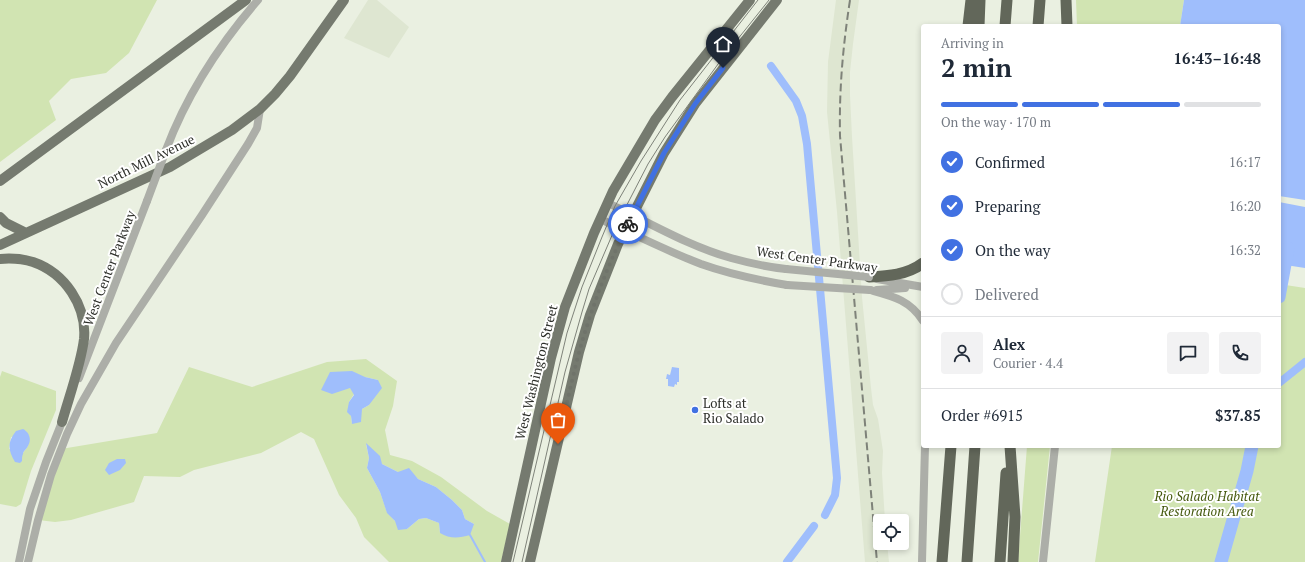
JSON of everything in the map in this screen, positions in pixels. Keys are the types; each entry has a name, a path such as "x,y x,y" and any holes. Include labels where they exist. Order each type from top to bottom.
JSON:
{"highway":[{"path":"968,24 972,0"},
{"path":"979,24 980,0"},
{"path":"1005,24 1007,0"},
{"path":"1038,24 1040,0"},
{"path":"1066,0 1068,24"},
{"path":"869,277 895,275 908,272 921,264"},
{"path":"942,562 952,448"},
{"path":"966,562 975,448"},
{"path":"1000,562 1009,448"},
{"path":"1009,448 1015,516 1013,562"}],"main road":[{"path":"0,181 246,0"},
{"name":"North Mill Avenue","path":"0,245 170,167 232,130 260,109 275,94 290,76 344,0"},
{"name":"West Washington Street","path":"506,562 551,358 565,307 600,219 630,162 655,120 750,0"},
{"path":"530,562 581,345 608,266 632,214 664,153 695,104 777,0"},
{"path":"0,217 6,223 26,233"},
{"path":"0,259 27,260 47,269 65,283 79,306 84,328 83,346 62,422"}],"street":[{"name":"West Center Parkway","path":"19,562 30,510 46,462 166,150 183,110 204,72 222,44 258,0"},
{"path":"28,562 38,520 52,474 67,434 81,404 116,343 248,144 258,124 260,109"},
{"name":"West Center Parkway","path":"608,203 714,252 743,261 786,269 869,277 919,287"},
{"name":"West Center Parkway","path":"600,219 674,254 714,269 758,280 787,284 870,290 919,287"},
{"path":"870,290 902,300 912,307 921,318"},
{"path":"922,562 925,448"},
{"path":"1043,562 1055,448"}],"shaded area":[{"path":"368,0 377,0 409,27 389,58 344,38"},
{"path":"836,0 859,0 850,72 852,137 862,297 873,405 878,419 883,451 882,473 885,514 873,514 873,550 888,550 889,562 865,562 837,212 827,112 828,62"}],"green space":[{"path":"0,0 157,0 129,53 106,73 71,79 49,101 56,120 0,162"},
{"path":"1076,0 1184,0 1180,24 1077,24"},
{"name":"Rio Salado Habitat Restoration Area","path":"1281,284 1305,288 1305,562 1095,562 1112,448 1281,448"},
{"path":"366,359 397,381 393,406 385,430 390,455 412,461 441,477 487,511 510,524 501,562 389,562 364,537 356,518 339,495 314,439 301,432 261,453 194,470 180,477 144,476 134,502 71,520 55,522 38,520 61,449 157,433 189,367 252,387 327,362","holes":["365,377 378,380 369,405 362,409 352,424 349,402 354,394 350,387","366,444 382,464 398,472 415,476 418,479 436,487 462,510 465,519 474,524 440,533 439,523 426,518 419,519 407,529 395,521 387,512 380,492 367,468 369,458"]},
{"path":"2,371 56,391 56,410 31,471 21,504 16,507 0,504 0,377","holes":["29,435 28,446 23,453 9,449 11,437"]},
{"path":"1027,448 1050,448 1038,562 1018,562"}],"water":[{"path":"1184,0 1305,0 1305,268 1281,264 1281,24 1180,24"},
{"path":"672,367 679,368 679,382 677,382 677,385 675,384 674,387 668,386 668,379 666,379 667,374 670,375"},
{"path":"352,371 365,377 378,380 382,388 369,405 362,409 361,422 352,424 351,416 347,412 349,402 354,395 350,388 332,394 321,390 330,372"},
{"path":"23,429 28,434 30,441 23,453 22,461 20,463 15,462 11,454 10,443 16,431"},
{"path":"366,443 380,456 382,464 398,472 409,468 418,479 436,487 452,500 462,510 465,519 474,524 470,535 455,537 444,535 440,533 439,523 426,518 419,519 407,529 398,530 395,521 387,513 380,492 367,468 369,458"},
{"path":"117,459 125,459 126,463 120,470 109,475 105,470 109,463"}],"pier":[{"path":"1281,196 1305,200 1305,207 1281,202"}],"waterway":[{"path":"771,66 796,101 802,116 807,144 837,478 835,495 825,515"},
{"path":"1281,286 1288,248"},
{"path":"1281,381 1305,362"},
{"path":"1221,562 1247,471 1252,448"},
{"path":"787,562 814,526"},
{"path":"470,535 485,562"}],"tram line":[{"path":"513,562 567,333 582,287 615,206 641,161 680,100 758,0"},
{"path":"522,562 565,372 589,289 616,226 648,164 665,137 721,60 769,0"}],"railway":[{"path":"850,0 842,68 840,136 877,562"}],"way so far":[{"path":"558,444 579,352 590,315 608,266 628,224"}],"place":[{"name":"Lofts at Rio Salado","path":"695,410"}],"route":[{"path":"628,224 664,153 695,104 723,68"}]}
